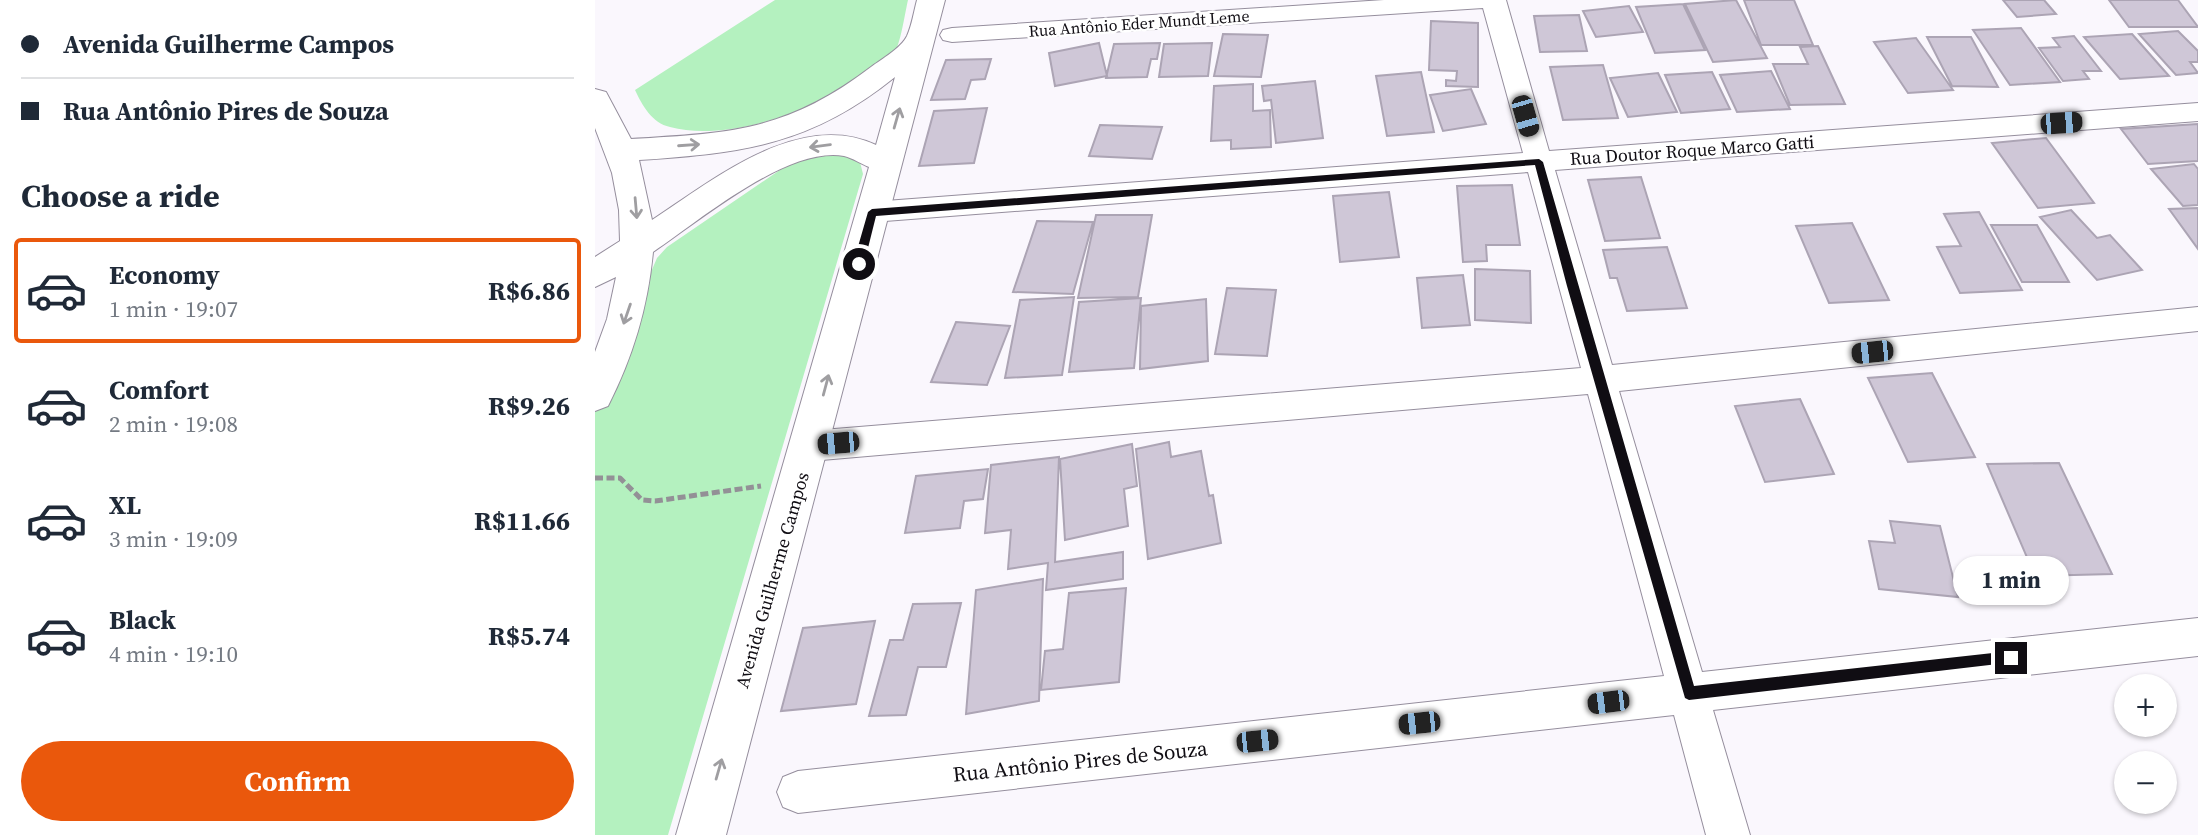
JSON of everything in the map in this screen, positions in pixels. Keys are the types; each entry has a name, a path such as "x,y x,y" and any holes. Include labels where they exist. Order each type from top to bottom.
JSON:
{"main road":[{"name":"Avenida Guilherme Campos","path":"701,835 805,463 885,162 935,38 931,0"},
{"path":"621,150 712,144 789,128 817,116 935,38"},
{"path":"595,99 621,150 636,199 637,246 631,304 608,369 595,395"},
{"path":"595,274 747,173 776,157 827,145 851,146 885,162"}],"street":[{"name":"Rua Antônio Eder Mundt Leme","path":"935,38 1493,0"},
{"path":"1493,0 1728,835"},
{"name":"Rua Doutor Roque Marco Gatti","path":"872,212 2198,112"},
{"path":"805,463 2198,319"},
{"name":"Rua Antônio Pires de Souza","path":"797,792 2198,637"}],"path":[{"path":"595,478 620,478 642,500 655,501 805,463"}],"green space":[{"path":"775,0 908,0 894,54 859,81 808,107 751,125 695,131 664,125 644,107 635,90"},
{"path":"836,151 859,158 863,174 668,835 595,835 595,402 657,258 667,247 793,161"}],"building":[{"path":"1736,0 1767,58 1713,62 1685,4"},
{"path":"1744,0 1794,0 1813,45 1761,45"},
{"path":"2003,0 2044,0 2056,14 2017,17"},
{"path":"2109,0 2178,0 2198,27 2129,27"},
{"path":"1683,4 1705,50 1655,53 1636,7"},
{"path":"1629,6 1643,32 1596,37 1583,11"},
{"path":"1579,15 1587,51 1540,52 1534,16"},
{"path":"1431,21 1478,23 1478,87 1446,86 1446,80 1456,81 1457,71 1429,70"},
{"path":"2021,28 2060,82 2010,85 1973,30"},
{"path":"2178,31 2198,51 2198,62 2190,62 2198,73 2176,75 2139,34"},
{"path":"1223,34 1268,35 1261,77 1214,76"},
{"path":"2132,34 2169,76 2120,79 2084,37"},
{"path":"2074,36 2101,71 2083,71 2089,79 2063,81 2039,48 2060,47 2053,38"},
{"path":"1927,37 1971,37 1998,87 1952,86"},
{"path":"1916,38 1953,90 1908,93 1874,42"},
{"path":"1099,43 1107,76 1055,86 1049,53"},
{"path":"1160,43 1157,59 1151,59 1147,77 1106,78 1114,44"},
{"path":"1212,43 1208,76 1159,77 1164,44"},
{"path":"1818,46 1845,104 1790,105 1773,64 1808,64 1800,47"},
{"path":"991,59 985,79 971,80 965,99 931,100 946,60"},
{"path":"1603,65 1618,118 1563,120 1550,67"},
{"path":"1771,71 1790,109 1737,112 1720,75"},
{"path":"1421,72 1434,132 1387,136 1376,76"},
{"path":"1712,72 1730,109 1681,113 1665,75"},
{"path":"1658,73 1677,112 1628,117 1610,78"},
{"path":"1315,81 1323,138 1276,143 1271,100 1264,101 1262,86"},
{"path":"1253,84 1253,111 1270,110 1271,147 1231,149 1231,140 1211,141 1214,86"},
{"path":"1471,89 1486,124 1443,131 1430,95"},
{"path":"987,108 974,163 919,166 934,111"},
{"path":"2198,124 2198,161 2148,164 2121,129"},
{"path":"1100,125 1162,127 1152,159 1089,156"},
{"path":"2046,138 2094,203 2038,208 1992,143"},
{"path":"2194,164 2198,169 2198,205 2183,206 2151,169"},
{"path":"1641,177 1660,238 1605,241 1588,180"},
{"path":"1512,185 1520,245 1486,245 1487,261 1463,262 1457,186"},
{"path":"1389,192 1399,257 1340,262 1333,196"},
{"path":"2198,208 2198,249 2169,209"},
{"path":"2071,210 2097,238 2110,235 2142,270 2097,280 2040,217"},
{"path":"1979,212 2022,290 1960,293 1937,247 1961,246 1944,214"},
{"path":"1096,215 1152,215 1138,297 1078,298"},
{"path":"1037,221 1093,222 1073,294 1013,292"},
{"path":"1852,223 1889,300 1829,303 1796,226"},
{"path":"1991,225 2037,225 2069,282 2022,282"},
{"path":"1667,247 1687,308 1627,311 1617,278 1610,278 1603,250"},
{"path":"1475,269 1530,271 1531,323 1475,320"},
{"path":"1463,275 1470,325 1422,328 1417,278"},
{"path":"1227,288 1276,290 1267,356 1215,354"},
{"path":"1074,297 1062,375 1005,378 1020,300"},
{"path":"1141,298 1134,368 1069,372 1079,302"},
{"path":"1206,299 1208,361 1140,369 1141,306"},
{"path":"956,322 1010,326 987,385 931,382"},
{"path":"1932,373 1975,457 1908,462 1868,378"},
{"path":"1800,399 1834,474 1765,482 1735,406"},
{"path":"1169,442 1171,457 1201,451 1209,496 1213,495 1221,543 1148,559 1136,449"},
{"path":"1132,444 1137,486 1124,489 1128,526 1065,540 1060,459"},
{"path":"1059,457 1055,562 1123,552 1123,579 1046,590 1048,563 1008,569 1011,530 985,533 991,465"},
{"path":"2059,463 2112,574 2035,576 1987,464"},
{"path":"988,469 983,499 964,501 960,528 905,533 916,476"},
{"path":"1890,521 1940,526 1958,597 1879,589 1869,541 1895,543"},
{"path":"1043,579 1039,701 966,714 976,590"},
{"path":"1126,588 1119,682 1041,690 1045,651 1063,649 1069,593"},
{"path":"961,603 946,667 918,667 906,715 869,716 890,640 903,640 913,604"},
{"path":"875,621 856,704 781,711 803,628"}],"route":[{"path":"859,264 872,212 1539,162 1689,693 2011,658"}]}
